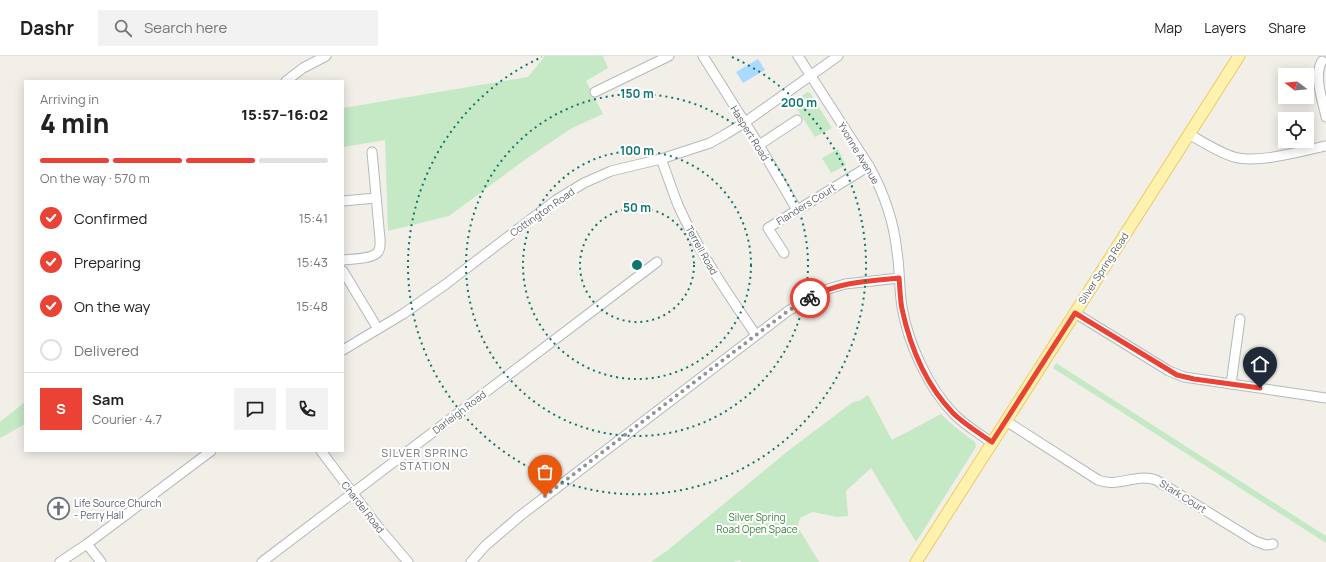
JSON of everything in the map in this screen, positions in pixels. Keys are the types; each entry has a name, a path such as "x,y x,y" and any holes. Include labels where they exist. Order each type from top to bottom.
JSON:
{"main road":[{"name":"Silver Spring Road","path":"916,562 1239,56"}],"street":[{"path":"287,80 303,68 326,56"},
{"path":"595,92 668,56"},
{"name":"Haspert Road","path":"703,56 759,145 797,210"},
{"name":"Yvonne Avenue","path":"798,56 869,166 878,182 888,207 897,252 902,307 915,354 942,400 954,414 992,442"},
{"name":"Cottington Road","path":"344,349 404,314 569,192 610,171 661,159 710,143 744,123 838,56"},
{"path":"1322,61 1318,79 1326,117"},
{"path":"759,145 797,120"},
{"path":"1189,134 1220,151 1244,159 1284,155 1326,146"},
{"path":"344,260 371,256 377,254 379,251 380,239 372,152"},
{"name":"Terrell Road","path":"661,159 678,204 706,259 724,290 756,335"},
{"name":"Flanders Court","path":"784,253 768,228 869,166"},
{"path":"344,201 376,198"},
{"name":"Darleigh Road","path":"262,562 657,262"},
{"path":"344,274 347,285 378,329"},
{"path":"471,562 485,546 520,516 800,303 825,290 845,284 899,278"},
{"path":"1075,313 1177,375 1194,379 1326,398"},
{"path":"1231,384 1240,319"},
{"name":"Stark Court","path":"1006,421 1098,480 1110,483 1138,478 1150,478 1156,480 1255,541 1266,545 1273,544"},
{"path":"60,562 87,544 210,452"},
{"name":"Chardel Road","path":"322,452 352,494 408,562"},
{"path":"87,544 101,562"}],"green space":[{"path":"545,56 603,56 608,68 586,81 603,114 572,128 526,159 449,216 388,231 385,140 344,147 344,108 528,77"},
{"path":"807,92 810,93 832,128 815,137 793,103"},
{"path":"838,149 846,165 831,173 822,158"},
{"path":"1056,363 1326,536 1326,543 1053,368"},
{"name":"Silver Spring Road Open Space","path":"868,395 892,440 941,414 975,442 976,447 916,542 871,468 846,491 848,516 837,517 813,512 800,518 798,524 799,529 819,562 741,562 740,560 734,562 651,562 668,550 788,451 853,402 859,401"},
{"path":"24,403 24,425 0,438 0,422"}],"water":[{"path":"758,59 765,70 743,83 736,72"}],"way so far":[{"path":"545,496 788,311 810,298"}],"place":[{"name":"Life Source Church - Perry Hall","path":"58,509"}],"district":[{"name":"SILVER SPRING STATION","path":"425,458"}],"route":[{"path":"810,298 825,290 845,284 899,278 902,307 909,335 915,354 932,384 942,400 954,414 992,442 1075,313 1177,375 1194,379 1260,388"}]}
